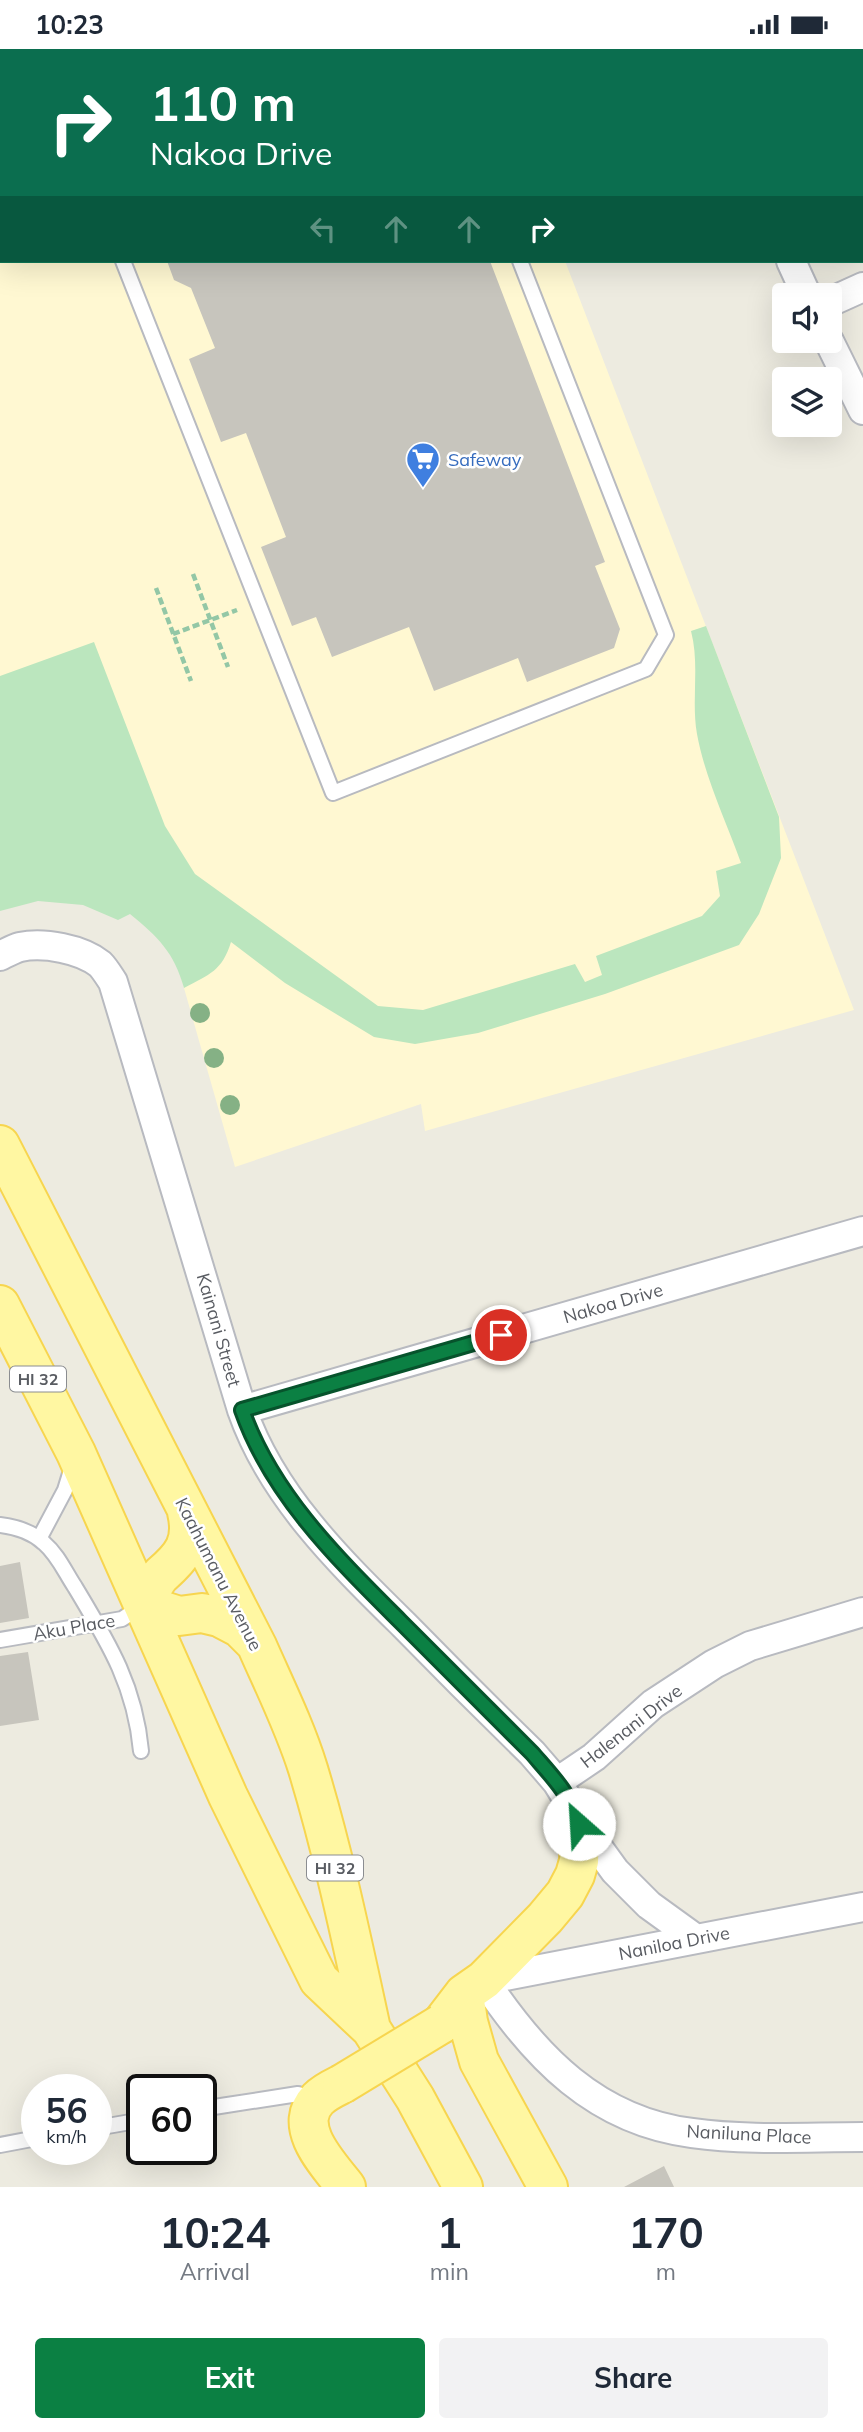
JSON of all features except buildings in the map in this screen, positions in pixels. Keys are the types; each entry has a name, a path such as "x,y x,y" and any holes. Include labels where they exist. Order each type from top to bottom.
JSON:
{"main road":[{"name":"Kaahumanu Avenue","path":"0,1145 257,1646 307,1767 339,1881 371,2029"},
{"name":"Kaahumanu Avenue","path":"0,1305 76,1453 228,1796 319,1980 371,2029 415,2098 463,2187"},
{"path":"187,1512 190,1530 182,1554 175,1565 160,1576 144,1605 179,1616 202,1613 226,1619 247,1633 257,1646"},
{"path":"346,2187 316,2146 311,2134 310,2114 329,2092 441,2024 565,1894 576,1875 581,1849 566,1797"},
{"path":"474,1987 468,2022 479,2061 548,2187"}],"street":[{"path":"792,263 801,283"},
{"path":"842,296 863,286"},
{"path":"836,353 863,410"},
{"name":"Kainani Street","path":"0,956 19,947 35,946 88,956 102,966 113,982 126,1018 242,1410 267,1463 326,1546 532,1753 566,1797 615,1871 640,1897 696,1939"},
{"name":"Nakoa Drive","path":"242,1410 863,1231"},
{"name":"Halenani Drive","path":"566,1797 594,1757 653,1704 714,1664 750,1646 863,1612"},
{"name":"Naniloa Drive","path":"474,1987 696,1939 863,1907"},
{"name":"Naniluna Place","path":"474,1987 507,2014 555,2070 579,2089 632,2117 659,2127 719,2136 863,2137"}],"lane":[{"path":"124,263 333,793 646,669 666,635 521,263"},
{"path":"39,1539 65,1490 76,1453"},
{"path":"0,1525 24,1530 39,1539 57,1557 125,1676 133,1700 141,1751"},
{"name":"Aku Place","path":"0,1640 122,1619 144,1605"},
{"path":"217,2107 329,2092"},
{"path":"0,2144 21,2141"}],"path":[{"path":"193,574 228,667"},
{"path":"156,588 191,681"},
{"path":"173,634 257,602"}],"shaded area":[{"path":"0,263 566,263 854,1010 425,1131 421,1104 235,1167 178,967 160,938 105,893 0,888"}],"green space":[{"path":"706,626 779,817 781,858 759,914 739,945 605,994 478,1033 415,1044 374,1037 285,983 231,942 224,959 214,971 184,988 175,964 164,946 130,914 118,920 83,905 38,901 0,911 0,676 94,642 165,826 195,874 378,1006 423,1010 575,964 585,982 602,975 596,956 702,916 720,896 716,871 741,863 710,783 697,734 695,657 691,631"}],"place":[{"name":"Safeway","path":"423,489"}],"route":[{"path":"501,1335 242,1410 267,1463 326,1546 532,1753 557,1782 576,1812 579,1824"}]}
